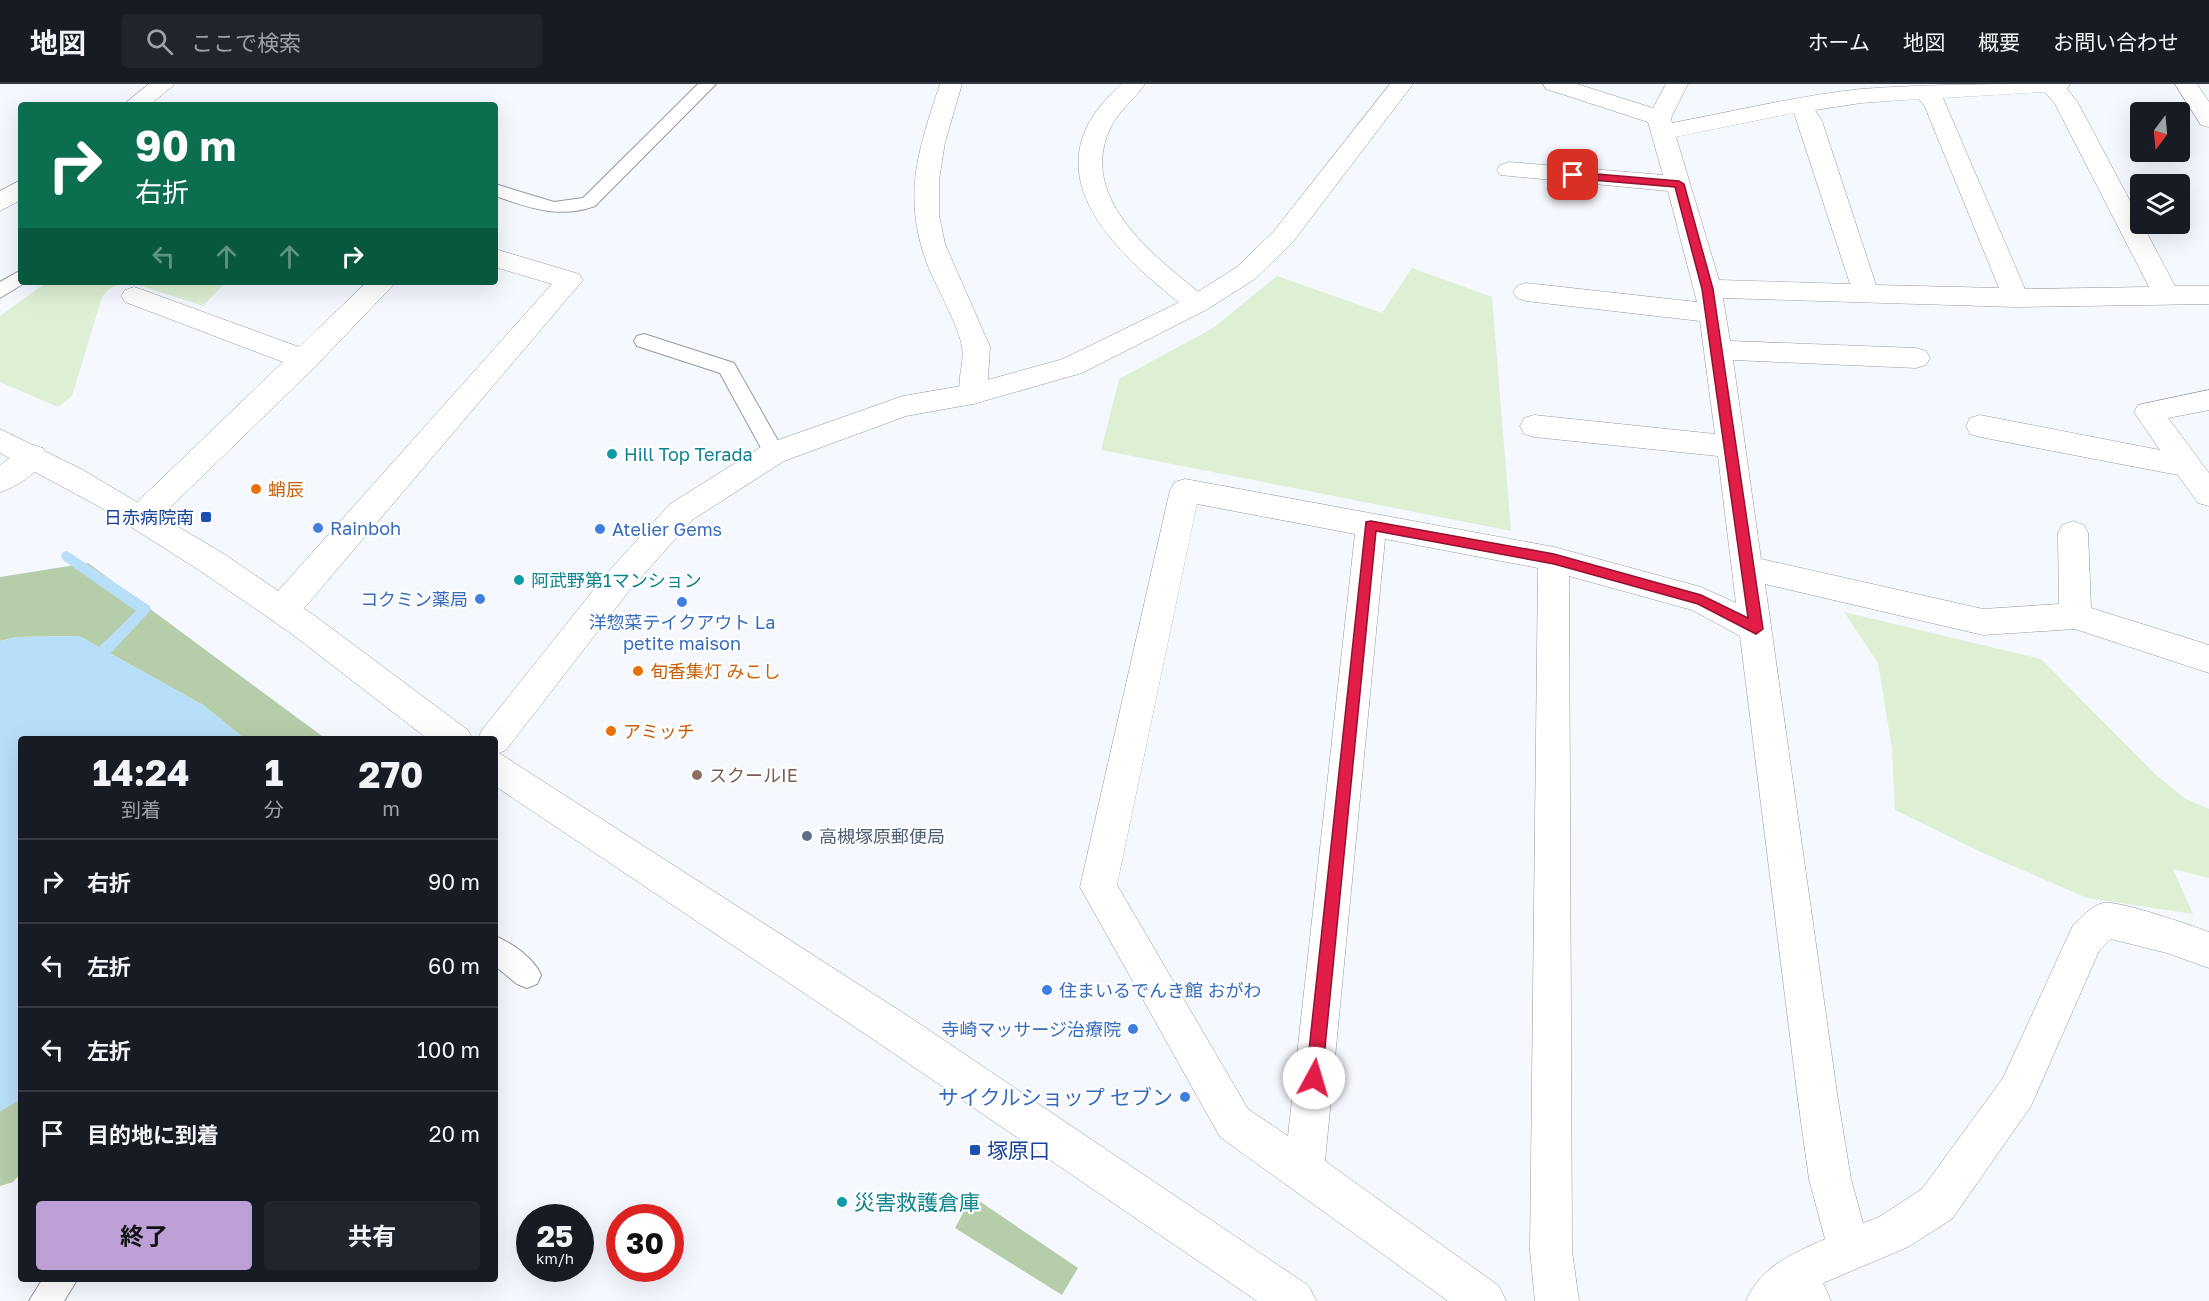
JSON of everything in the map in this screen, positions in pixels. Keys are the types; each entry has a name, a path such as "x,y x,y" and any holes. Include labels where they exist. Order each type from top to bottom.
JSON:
{"street":[{"path":"139,102 164,84"},
{"path":"951,84 933,142 927,180 926,215 932,244 976,346 973,394"},
{"path":"1134,84 1095,133 1090,162 1098,200 1131,248 1197,304"},
{"path":"497,736 618,582 681,512 774,453 903,406 973,394 1072,366 1197,304 1246,273 1283,237 1402,84"},
{"path":"1554,84 1662,125 1800,105 1856,90 1926,93 2055,85 2166,294"},
{"path":"1677,84 1662,125 1710,301 1748,568 1818,1100 1830,1179 1849,1250"},
{"path":"2186,84 2209,120"},
{"path":"1926,93 1936,105 2016,297"},
{"path":"1800,105 1810,121 1866,293"},
{"path":"1509,170 1679,184"},
{"path":"0,203 18,190"},
{"path":"281,609 326,562 570,280 498,259"},
{"path":"140,518 380,285"},
{"path":"1526,292 1710,301 1866,293 2016,297 2209,295"},
{"path":"134,296 305,360"},
{"path":"1718,350 1916,358"},
{"path":"2209,400 2148,412 2209,495"},
{"path":"1534,426 1731,447"},
{"path":"1980,426 2188,466"},
{"path":"0,440 33,456 140,518 281,609 451,736"},
{"path":"0,481 33,456"},
{"path":"1484,1301 1234,1123 1098,887 1185,490 1554,559 1701,600 1756,629"},
{"path":"1304,1171 1371,525"},
{"path":"2073,533 2075,616"},
{"path":"1554,559 1551,1251 1557,1301"},
{"path":"1748,568 1983,622 2075,616 2209,659"},
{"path":"498,768 897,1032 1294,1301"},
{"path":"1790,1292 1849,1250 1893,1232 1937,1204 2017,1092 2086,938 2105,920 2167,935 2209,950"}],"lane":[{"path":"498,191 552,208 571,208 589,202 708,84"},
{"path":"0,291 18,278"},
{"path":"644,341 727,368 774,453"},
{"path":"498,952 527,975"},
{"path":"45,1301 59,1282"}],"green space":[{"path":"1412,268 1492,297 1511,531 1101,450 1119,379 1213,328 1277,276 1382,313"},
{"path":"43,285 116,285 102,297 72,396 58,407 0,382 0,316"},
{"path":"138,285 223,285 203,306"},
{"path":"88,563 322,736 241,736 203,705 79,636 17,637 0,641 0,577"},
{"path":"1844,612 2041,659 2157,776 2186,799 2209,809 2209,878 2173,869 2193,914 2087,898 1983,853 1895,810 1892,749 1878,663"},
{"path":"18,1101 18,1176 13,1182 0,1186 0,1111"},
{"path":"972,1196 1078,1268 1062,1295 955,1228"}],"water":[{"path":"79,636 203,705 241,736 18,736 18,1101 0,1111 0,641 17,637"}],"waterway":[{"path":"67,556 145,610 104,651"}],"place":[{"name":"Hill Top Terada","path":"612,454"},
{"name":"蛸辰","path":"256,489"},
{"name":"日赤病院南","path":"206,517"},
{"name":"Rainboh","path":"318,528"},
{"name":"Atelier Gems","path":"600,529"},
{"name":"阿武野第1マンション","path":"519,580"},
{"name":"コクミン薬局","path":"480,599"},
{"name":"洋惣菜テイクアウト La petite maison","path":"682,602"},
{"name":"旬香集灯 みこし","path":"638,671"},
{"name":"アミッチ","path":"611,731"},
{"name":"スクールIE","path":"697,775"},
{"name":"高槻塚原郵便局","path":"807,836"},
{"name":"住まいるでんき館 おがわ","path":"1047,990"},
{"name":"寺崎マッサージ治療院","path":"1133,1029"},
{"name":"サイクルショップ セブン","path":"1185,1097"},
{"name":"塚原口","path":"975,1150"},
{"name":"災害救護倉庫","path":"842,1202"}],"route":[{"path":"1314,1078 1371,525 1554,559 1701,600 1756,629 1708,289 1679,184 1573,175"}]}
